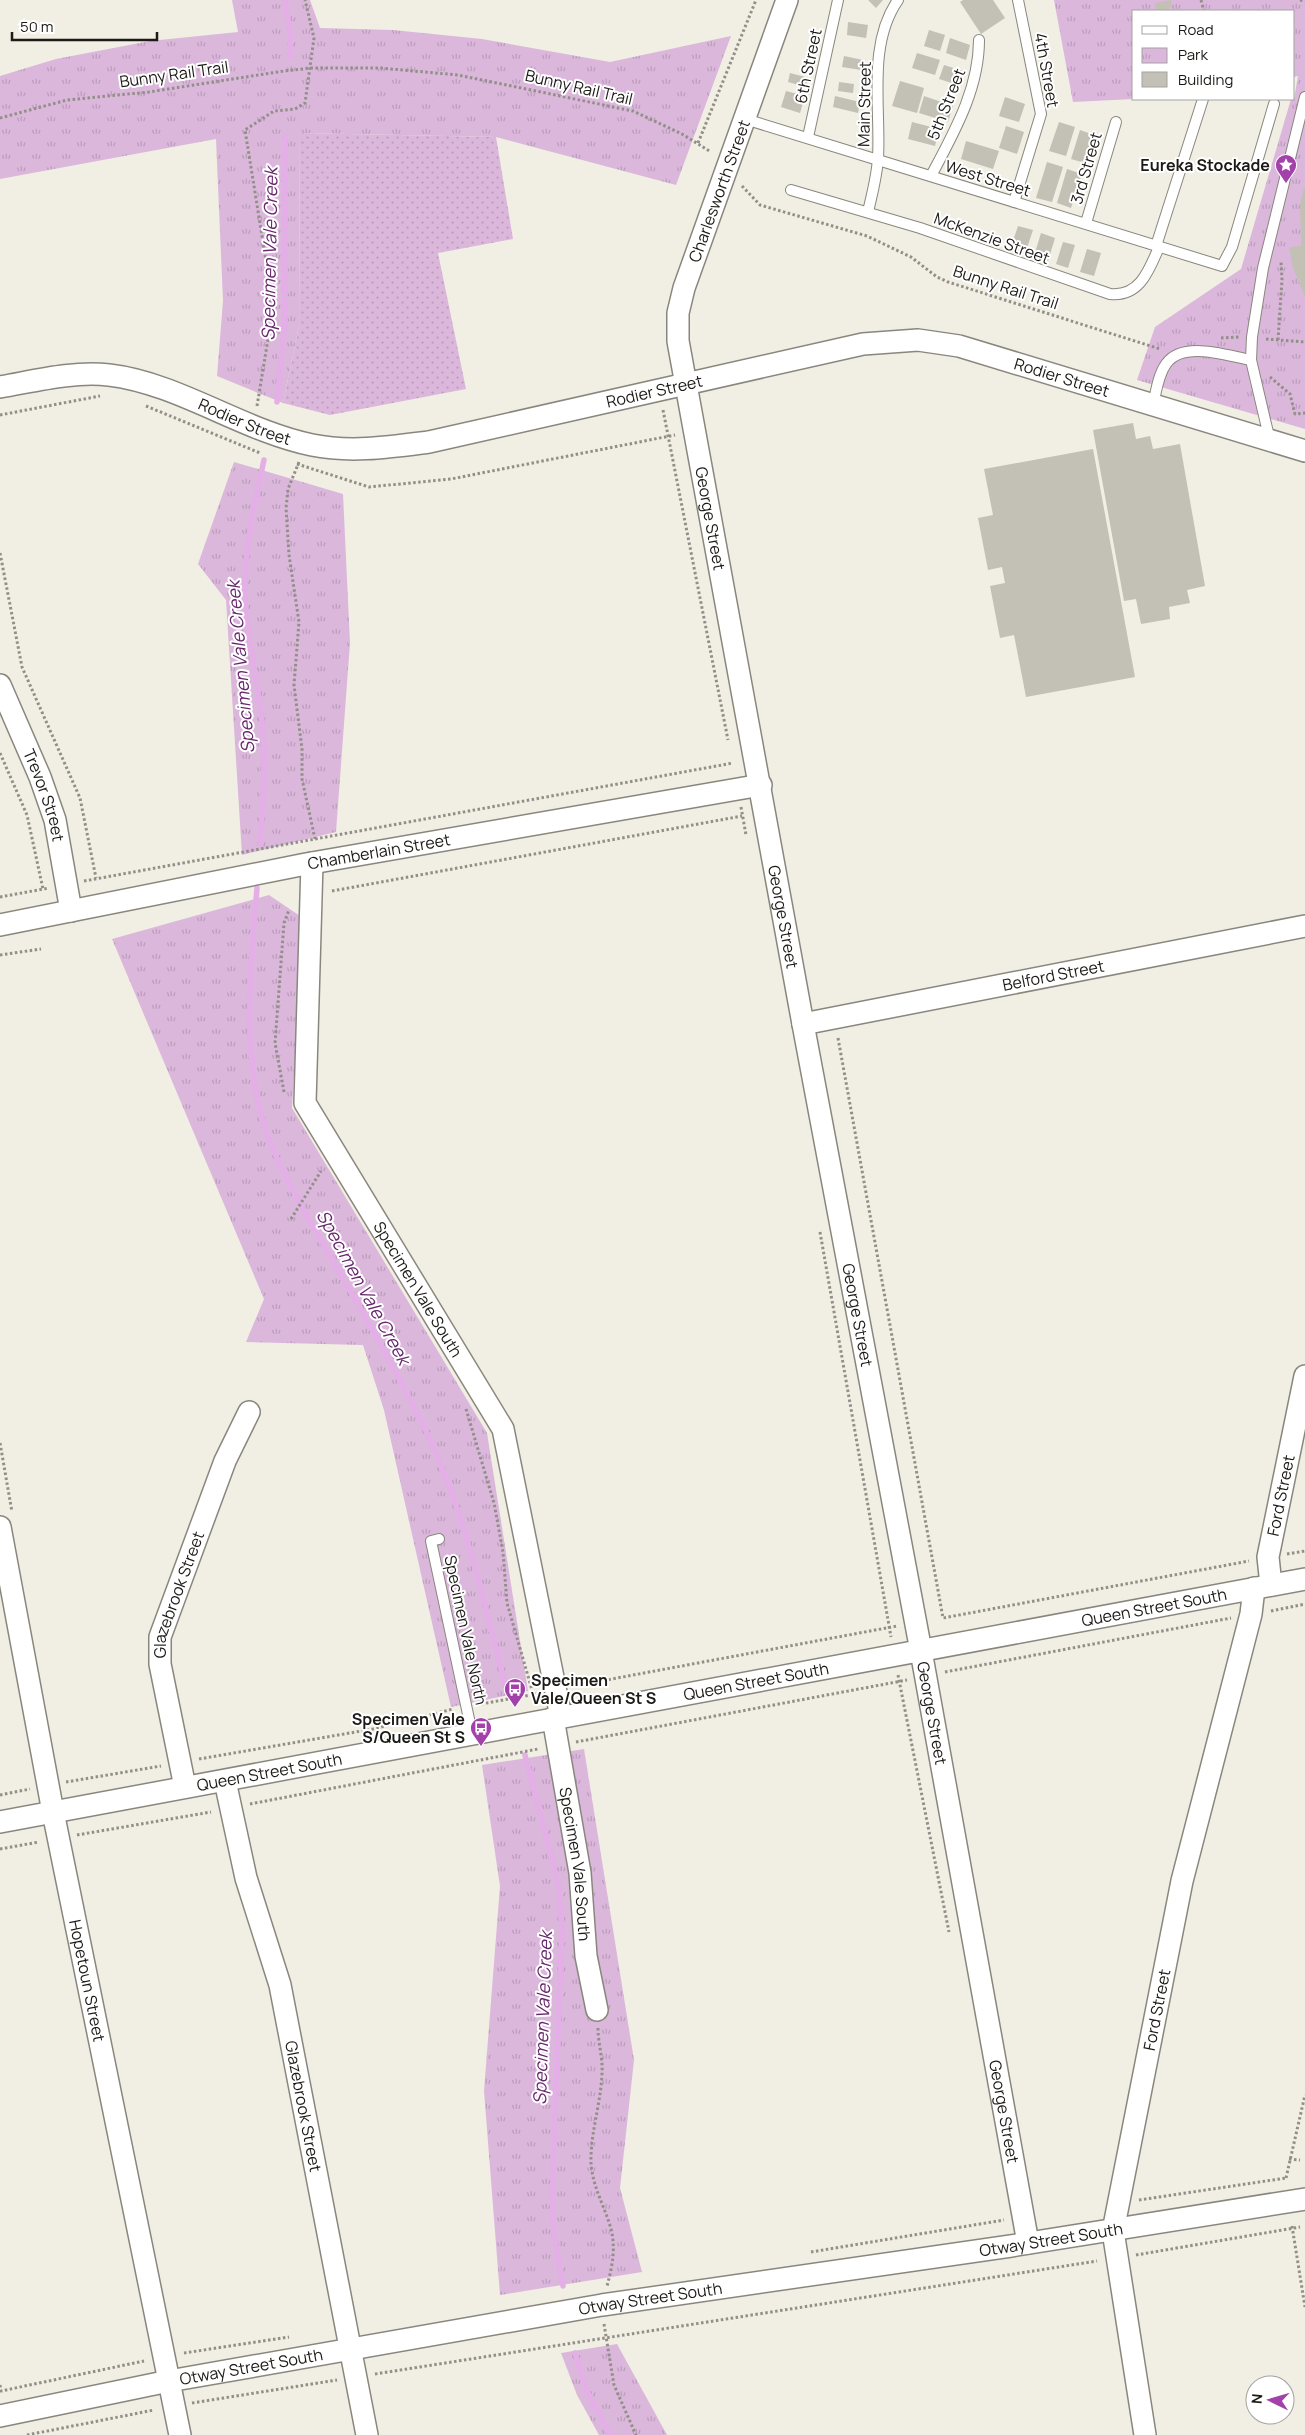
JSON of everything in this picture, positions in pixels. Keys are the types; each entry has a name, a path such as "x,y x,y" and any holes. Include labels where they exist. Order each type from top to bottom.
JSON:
{"street":[{"name":"Charlesworth Street","path":"687,386 678,341 680,304 787,0"},
{"name":"Rodier Street","path":"0,387 84,374 124,378 156,387 250,424 303,442 352,449 429,442 687,386 863,344 918,340 960,346 1305,451"},
{"name":"George Street","path":"687,386 803,1024 926,1676 1028,2243"},
{"name":"Trevor Street","path":"0,685 47,794 61,844 71,911"},
{"name":"Chamberlain Street","path":"0,925 312,863 760,785"},
{"name":"Specimen Vale South","path":"312,863 305,1103 503,1429 556,1690 557,1718 551,1747 580,1873 586,1956 597,2010"},
{"name":"Belford Street","path":"803,1024 1305,926"},
{"name":"Ford Street","path":"1145,2435 1113,2230 1182,1881 1251,1614 1262,1587 1305,1376"},
{"name":"Glazebrook Street","path":"186,1787 160,1664 160,1637 225,1461 250,1412"},
{"name":"Hopetoun Street","path":"0,1527 58,1839 180,2435"},
{"name":"Queen Street South","path":"0,1822 1305,1578"},
{"name":"Glazebrook Street","path":"225,1781 246,1878 280,1985 367,2435"},
{"name":"Otway Street South","path":"0,2416 169,2381 602,2305 1028,2243 1305,2199"}],"lane":[{"name":"6th Street","path":"808,137 838,0"},
{"name":"Main Street","path":"868,212 878,160 881,40 890,14 898,0"},
{"name":"4th Street","path":"1014,202 1041,114 1018,0"},
{"name":"5th Street","path":"931,176 971,92 978,64 979,40"},
{"path":"1270,441 1251,360 1252,337 1263,268 1305,97"},
{"name":"McKenzie Street","path":"791,190 868,212 1110,294 1125,293 1139,285 1158,246 1202,100"},
{"name":"West Street","path":"745,119 1222,266 1232,247 1274,104"},
{"name":"3rd Street","path":"1086,223 1116,122"},
{"path":"1152,404 1166,363 1180,353 1200,352 1251,360"},
{"name":"Specimen Vale North","path":"439,1539 431,1540 472,1733"}],"path":[{"path":"265,410 256,407 268,339 271,292 245,130 274,111 295,109 305,103 311,68 313,30 305,0"},
{"path":"698,143 756,0"},
{"path":"1300,0 1305,1"},
{"name":"Bunny Rail Trail","path":"0,118 67,100 149,92 311,68 380,68 458,75 521,86 633,112 698,143 716,155 760,205 867,236 911,257 948,282 1166,351"},
{"path":"1278,340 1282,280 1281,258"},
{"path":"1219,338 1252,337 1305,342"},
{"path":"1251,360 1290,394 1295,414 1305,413"},
{"path":"659,392 729,744"},
{"path":"303,442 298,464 288,489 286,508 291,566 299,622 294,685 302,749 302,779 315,839"},
{"path":"0,553 22,667 80,798 96,878"},
{"path":"0,753 27,815 43,889"},
{"path":"731,753 738,789"},
{"path":"0,897 733,763"},
{"path":"332,891 742,816"},
{"path":"0,955 41,948"},
{"path":"834,1018 943,1618 1268,1557"},
{"path":"291,1219 321,1171"},
{"path":"819,1229 888,1628"},
{"path":"0,1849 230,1808 1305,1604"},
{"path":"60,1783 373,1729 467,1706 915,1623"},
{"path":"597,2010 602,2072 599,2109 591,2144 591,2167 598,2195 612,2231 613,2265 602,2305 605,2338 614,2385 636,2435"},
{"path":"1286,2183 1289,2159 1305,2095"},
{"path":"1289,2159 1300,2160"},
{"path":"1119,2203 1286,2178"},
{"path":"1291,2221 1305,2307"},
{"path":"27,2435 174,2406 1117,2258 1300,2227"},
{"path":"176,2354 290,2337"},
{"path":"0,2385 1,2391 153,2359"}],"green space":[{"path":"232,0 310,0 320,28 393,30 482,39 610,62 731,36 676,185 496,137 300,133 299,326 283,403 217,376 223,301 216,139 0,179 0,76 56,59 150,41 238,32"},
{"name":"Eureka Stockade","path":"1054,0 1305,0 1305,429 1137,380 1155,327 1241,269 1291,100 1295,100 1298,76 1295,77 1295,10 1132,10 1132,99 1073,102"},
{"path":"300,133 496,137 513,239 438,253 466,389 330,415 283,403 299,326"},
{"path":"234,462 343,494 350,643 336,832 242,855 226,600 198,564"},
{"path":"269,895 303,918 292,1108 487,1433 528,1691 451,1707 384,1410 363,1345 246,1342 264,1299 112,939"},
{"path":"584,1749 634,2060 620,2188 642,2272 500,2295 484,2091 500,1886 482,1765"},
{"path":"617,2344 667,2435 599,2435 577,2395 561,2353"}],"building":[{"path":"868,0 883,0 876,8"},
{"path":"963,0 993,0 1005,18 981,34 960,2"},
{"path":"1171,0 1172,8 1156,10 1155,3"},
{"path":"848,22 868,25 866,38 847,35"},
{"path":"929,30 945,35 940,51 924,46"},
{"path":"950,38 970,45 966,60 946,53"},
{"path":"917,53 940,60 935,75 912,68"},
{"path":"844,56 863,60 861,70 842,67"},
{"path":"944,65 963,71 958,85 939,79"},
{"path":"790,73 809,78 806,87 788,82"},
{"path":"900,81 924,88 917,113 892,106"},
{"path":"839,82 854,84 853,93 838,91"},
{"path":"786,91 805,96 800,113 781,107"},
{"path":"835,96 860,102 858,113 833,107"},
{"path":"924,96 953,106 948,122 919,113"},
{"path":"1005,97 1025,104 1019,122 999,116"},
{"path":"912,122 939,129 935,146 908,139"},
{"path":"1059,122 1075,127 1066,156 1049,151"},
{"path":"1006,126 1024,132 1017,154 999,148"},
{"path":"1080,130 1094,135 1085,163 1071,159"},
{"path":"966,141 999,151 993,169 961,159"},
{"path":"1047,162 1063,167 1052,202 1036,198"},
{"path":"1067,169 1082,174 1071,208 1057,203"},
{"path":"1304,188 1305,297 1293,268 1289,247 1301,246 1300,204"},
{"path":"1018,226 1033,230 1025,254 1010,250"},
{"path":"1041,233 1055,238 1048,261 1034,256"},
{"path":"1063,242 1075,245 1068,268 1056,264"},
{"path":"1087,249 1101,253 1094,276 1080,272"},
{"path":"1133,423 1136,439 1150,436 1153,449 1180,444 1205,586 1187,590 1190,603 1169,607 1170,619 1141,624 1136,599 1124,601 1093,430"},
{"path":"1093,449 1135,677 1026,697 1014,635 1000,638 990,586 1005,583 1002,567 988,570 978,518 993,515 984,469"}],"waterway":[{"name":"Specimen Vale Creek","path":"285,0 290,32 290,56"},
{"name":"Specimen Vale Creek","path":"277,402 285,321 285,136"},
{"name":"Specimen Vale Creek","path":"260,844 264,753 260,706 246,611 245,578 250,527 264,460"},
{"name":"Specimen Vale Creek","path":"257,888 251,973 250,1030 255,1087 266,1132 289,1183 384,1350 433,1446 447,1480 470,1550 507,1692"},
{"name":"Specimen Vale Creek","path":"525,1755 559,1887 562,1931 552,2198 554,2234 563,2286"},
{"name":"Specimen Vale Creek","path":"575,2353 586,2389 610,2435"}],"place":[{"name":"Eureka Stockade","path":"1286,184"},
{"name":"Specimen Vale/Queen St S","path":"515,1708"},
{"name":"Specimen Vale S/Queen St S","path":"481,1747"}]}
